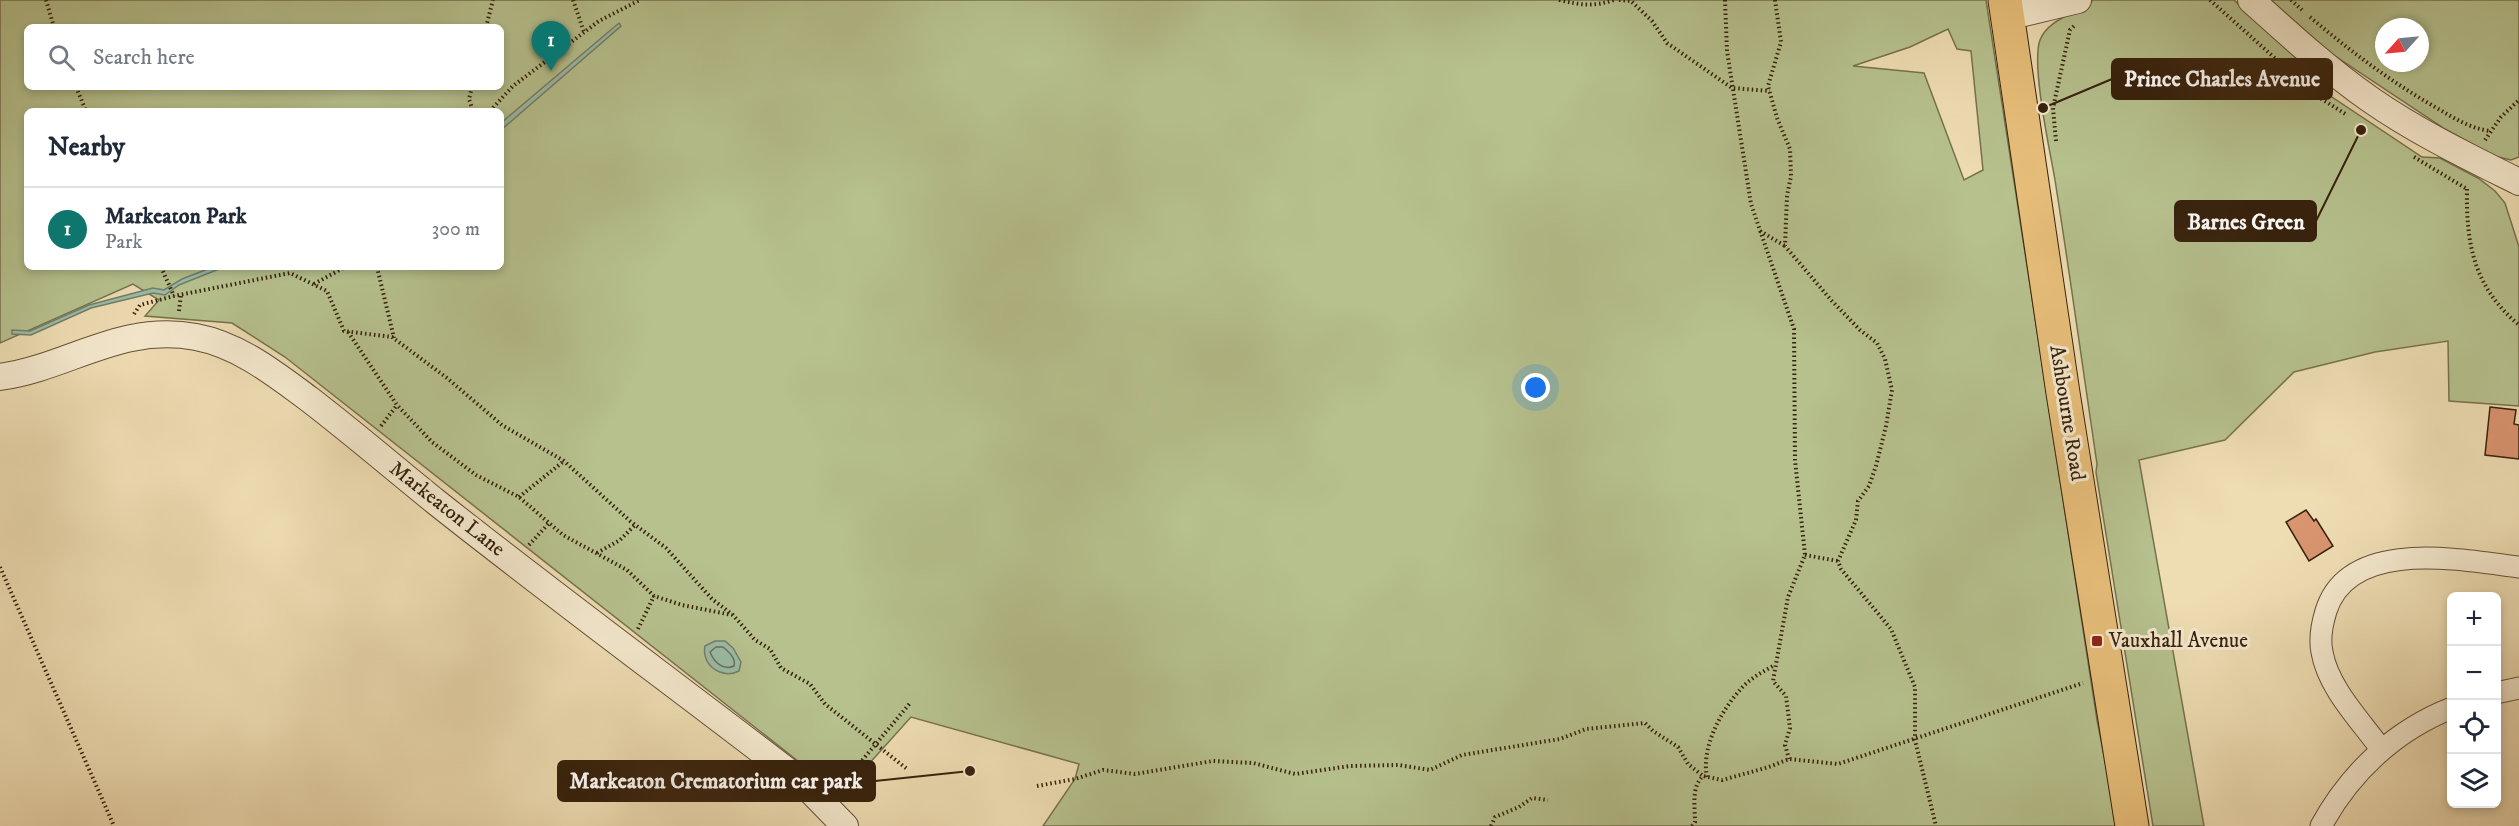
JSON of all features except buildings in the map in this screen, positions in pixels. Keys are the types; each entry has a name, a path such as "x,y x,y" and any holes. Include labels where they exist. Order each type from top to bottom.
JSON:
{"highway":[{"name":"Ashbourne Road","path":"2006,8 2065,405 2132,826"}],"street":[{"path":"2251,0 2299,44 2372,101 2475,161 2519,182"},
{"path":"2006,8 2079,9"},
{"name":"Markeaton Lane","path":"0,377 29,370 121,339 171,334 211,341 265,367 803,783 844,826"},
{"path":"2381,749 2336,686 2322,652 2323,622 2328,603 2337,588 2353,574 2372,566 2414,558 2437,558 2519,567"},
{"path":"2501,692 2519,688"},
{"path":"2321,826 2346,788 2381,749 2424,721 2447,710"}],"path":[{"path":"46,0 53,24"},
{"path":"487,24 493,0"},
{"path":"573,0 584,32"},
{"path":"493,108 513,86 584,32 599,21 640,0"},
{"path":"1558,0 1581,6 1598,5 1614,0"},
{"path":"1619,0 1631,1 1652,21 1666,43 1732,88 1770,91"},
{"path":"1725,0 1727,51 1751,204 1794,329 1795,460 1805,555 1788,597 1773,681 1786,696 1790,728 1785,745 1789,759"},
{"path":"1775,0 1781,42 1768,86 1777,118 1790,149 1791,176 1787,196 1785,246"},
{"path":"2291,0 2352,53 2413,94 2474,129 2490,131"},
{"path":"2057,143 2053,108 2070,30 2079,9"},
{"path":"77,90 85,108"},
{"path":"471,90 469,99 472,108"},
{"path":"2519,100 2490,131 2475,161 2469,177 2466,212 2474,261 2493,298 2519,325"},
{"path":"1759,230 1785,246 1831,300 1860,330 1877,343 1885,359 1892,390 1886,426 1869,486 1858,501 1856,520 1838,561 1841,569 1891,630 1915,687 1915,740 1936,826"},
{"path":"163,270 174,296 290,273 327,291 344,331 394,339 447,378 502,425 564,461 635,525 666,548 712,598 734,615 755,640 770,650 781,668 810,684 825,704 907,769"},
{"path":"313,284 339,270"},
{"path":"378,270 394,339"},
{"path":"348,332 397,405 432,442 476,475 519,497 563,535 627,570 654,596 682,605 734,615"},
{"path":"519,497 564,461"},
{"path":"514,561 549,523"},
{"path":"596,553 620,540 635,525"},
{"path":"1805,555 1838,561"},
{"path":"0,567 114,826"},
{"path":"628,649 654,596"},
{"path":"1705,776 1712,737 1724,712 1740,689 1758,674 1775,665"},
{"path":"1037,786 1075,779 1103,770 1135,774 1213,761 1253,764 1294,774 1350,766 1399,765 1430,770 1462,755 1560,739 1586,729 1645,723 1678,747 1688,764 1705,776 1722,780 1789,759 1838,764 2087,681"},
{"path":"825,804 911,702"},
{"path":"1692,826 1695,822 1695,788 1697,781 1705,776"},
{"path":"1491,826 1495,818 1532,798 1548,800"}],"shaded area":[{"path":"0,0 1986,0 2097,720 2118,826 1043,826 1075,779 1079,764 911,717 841,795 285,357 232,323 145,316 159,300 133,284 0,343","holes":["1948,29 1957,49 1971,51 1983,170 1964,180 1924,73 1853,66 1910,47"]},
{"path":"2093,0 2234,0 2311,72 2326,93 2422,157 2440,158 2478,178 2495,191 2505,203 2519,247 2519,406 2449,401 2448,341 2375,352 2294,372 2225,440 2139,460 2204,826 2153,826 2096,472 2097,464 2071,287 2039,88 2038,52 2044,33 2057,21"},
{"path":"2271,0 2519,0 2519,157 2511,160 2494,156 2445,129 2323,48"}],"water":[{"path":"619,23 621,26 504,127 504,120"},
{"path":"205,270 216,270 179,285 165,295 153,293 91,308 31,335 12,334 12,330 30,331 89,305 153,288 164,290 182,279"},
{"path":"715,641 725,641 733,648 741,662 739,671 726,674 710,665 706,659 705,646"}],"place":[{"name":"Markeaton Park","path":"551,71"},
{"name":"Prince Charles Avenue","path":"2043,108"},
{"name":"Barnes Green","path":"2361,130"},
{"name":"Vauxhall Avenue","path":"2097,641"},
{"name":"Markeaton Crematorium car park","path":"970,771"}]}
